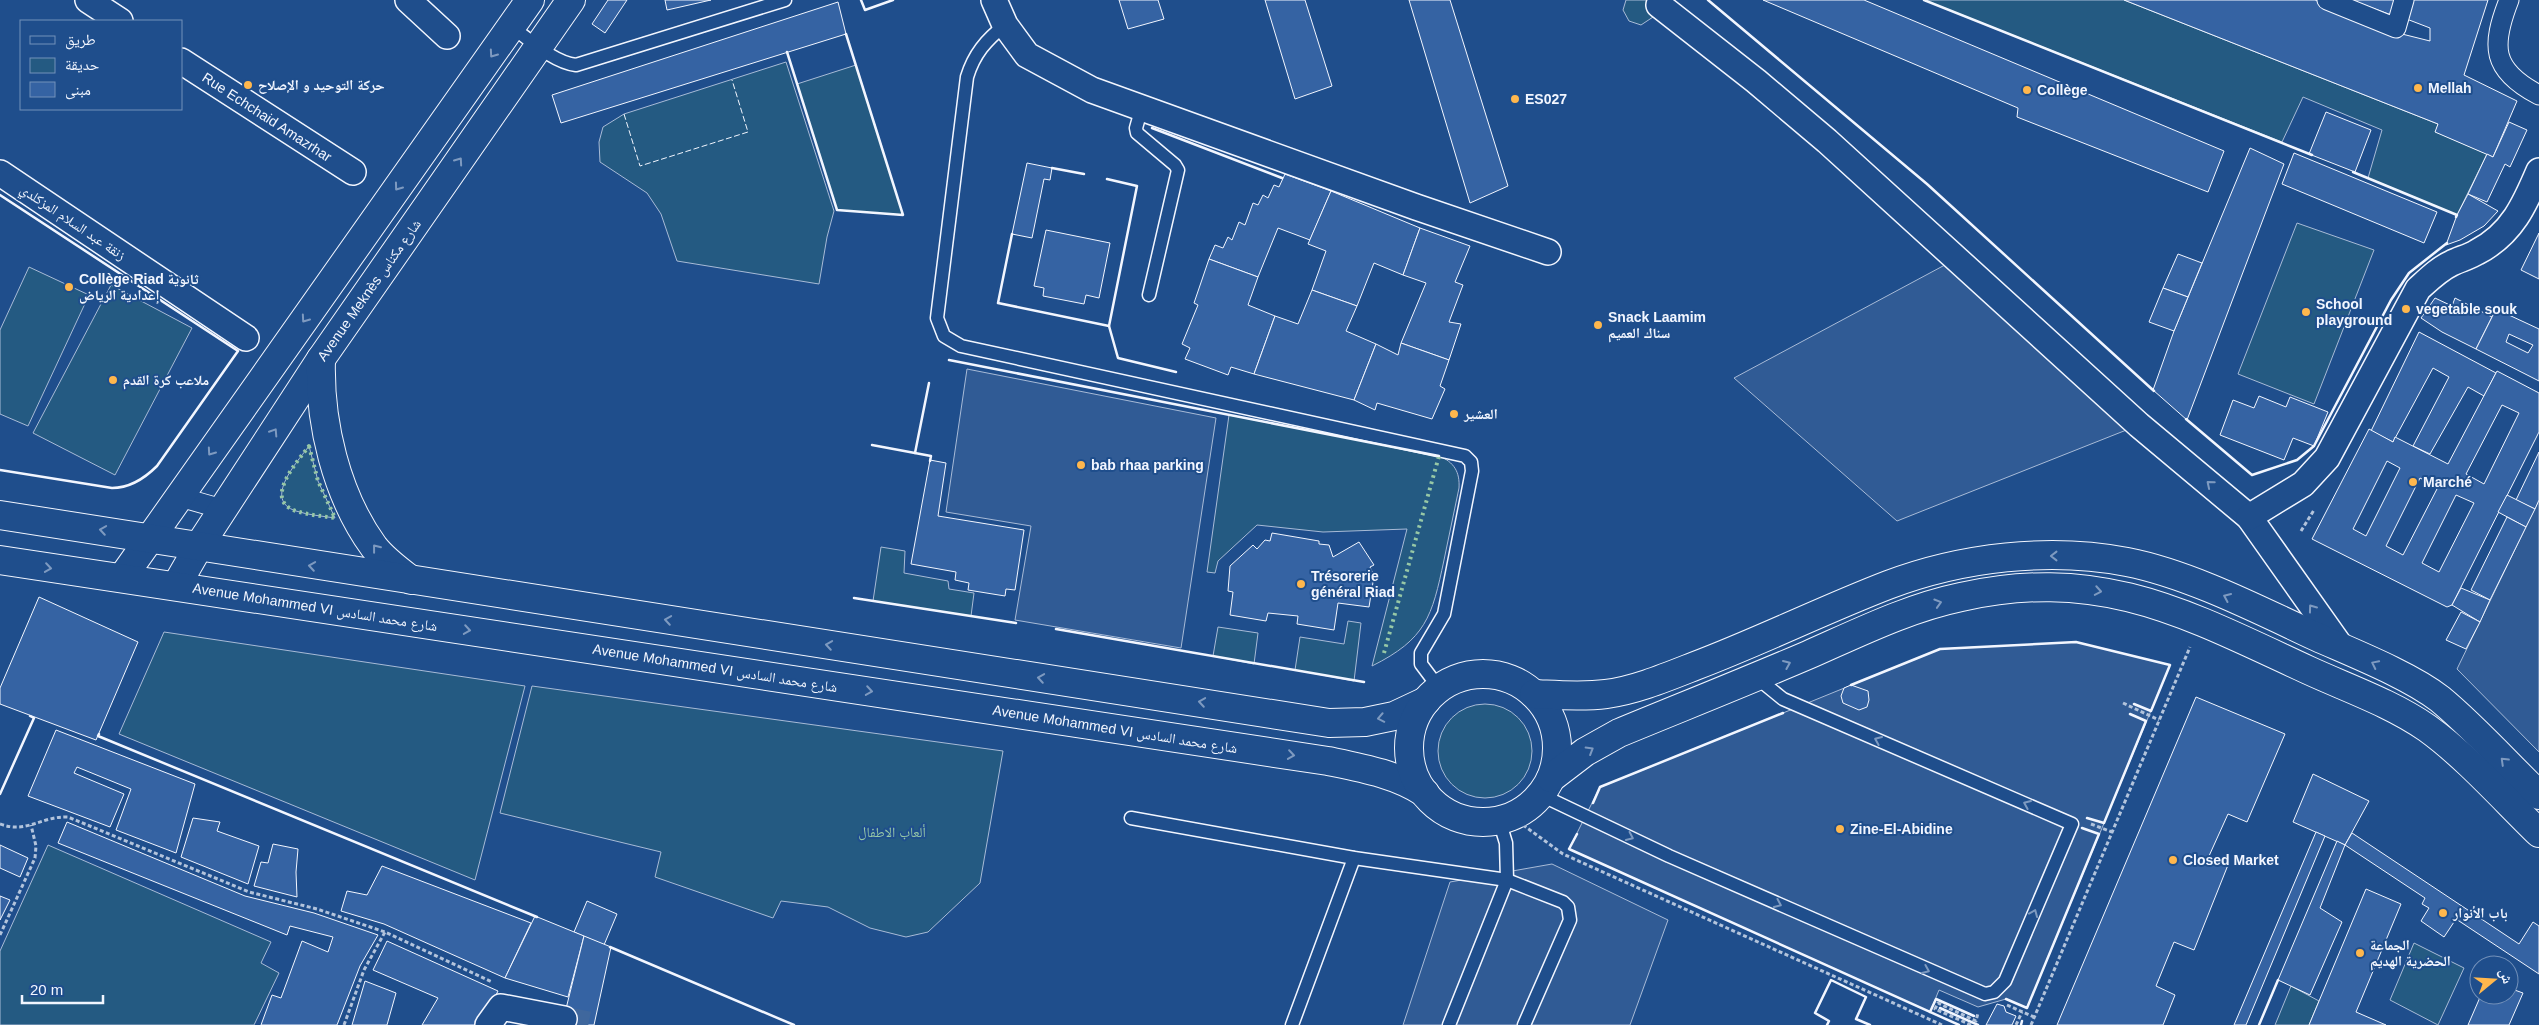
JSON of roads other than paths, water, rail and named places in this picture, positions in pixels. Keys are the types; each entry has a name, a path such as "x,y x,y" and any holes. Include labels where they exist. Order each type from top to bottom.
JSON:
{"main road":[{"path":"122,578 530,0"},
{"name":"Avenue Meknès شارع مكناس","path":"176,586 222,509 321,358 572,0"},
{"path":"321,358 320,384 326,422 341,479 354,511 375,548 388,563 412,581"},
{"path":"0,515 151,537 412,581 1329,723 1365,722 1394,716 1456,679 1480,673 1505,676 1534,694 1548,712 1556,733 1557,756 1546,787"},
{"path":"1534,694 1572,696 1608,693 1644,684 1758,642 1890,584 1941,569 1973,562 2011,558 2091,557 2128,562 2165,572 2341,647 2421,686 2440,699 2539,795"},
{"name":"Avenue Mohammed VI شارع محمد السادس","path":"0,560 1328,760 1382,773 1408,782 1425,793"},
{"path":"1433,694 1414,722 1409,746 1413,771 1425,793 1440,808 1458,818 1478,822 1505,819 1530,806 1546,787 1585,752 1619,733 1905,614 1959,597 2020,586 2065,586 2138,598 2201,621 2395,709 2427,728 2539,833"}],"street":[{"path":"88,0 118,20"},
{"path":"408,0 447,36"},
{"path":"994,0 1005,25 1027,55 1092,90 1416,207 1548,252"},
{"path":"2327,0 2396,28 2404,0"},
{"path":"2509,0 2498,28 2497,45 2501,62 2511,76 2539,94"},
{"path":"1659,5 1756,80 1827,141 2139,425 2249,517 2341,647"},
{"name":"Rue Echchaid Amazrhar","path":"182,62 353,172"},
{"path":"2249,517 2303,484 2327,458 2418,289 2442,269 2478,252 2498,237 2521,213 2539,171"},
{"name":"زنقة عبد السلام المزكلدي","path":"0,173 246,338"},
{"path":"180,497 222,509"},
{"path":"488,1025 501,1007 556,1020"}],"lane":[{"path":"512,27 539,47 568,64 583,64 785,0"},
{"path":"1005,25 979,48 972,60 967,77 937,318 944,336 961,346 1465,456 1471,462 1472,471 1444,614 1420,653 1421,664 1433,694"},
{"path":"1142,108 1136,128 1137,133 1175,165 1178,170 1149,295"},
{"path":"1546,787 1586,817 1886,953 1990,993 2005,981 2072,824 1783,699 1756,677"},
{"path":"1131,818 1354,858 1507,880 1563,902 1570,913 1570,920 1524,1025"},
{"path":"1449,1025 1507,880 1505,819"},
{"path":"1292,1025 1354,858"}],"tunnel":[{"path":"564,1019 593,1025"}],"place":[{"name":"حركة التوحيد و الإصلاح","path":"248,85"},
{"name":"Mellah","path":"2418,88"},
{"name":"Collège","path":"2027,90"},
{"name":"ES027","path":"1515,99"},
{"name":"Collège Riad ثانوية إعدادية الرياض","path":"69,287"},
{"name":"vegetable souk","path":"2406,309"},
{"name":"School playground","path":"2306,312"},
{"name":"Snack Laamim سناك العميم","path":"1598,325"},
{"name":"ملاعب كرة القدم","path":"113,380"},
{"name":"العشير","path":"1454,414"},
{"name":"bab rhaa parking","path":"1081,465"},
{"name":"Marché","path":"2413,482"},
{"name":"Trésorerie général Riad","path":"1301,584"},
{"name":"Zine-El-Abidine","path":"1840,829"},
{"name":"Closed Market","path":"2173,860"},
{"name":"باب الأنوار","path":"2443,913"},
{"name":"الجماعة الحضرية الهديم","path":"2360,953"}],"park label":[{"name":"ألعاب الاطفال","path":"892,832"}]}
